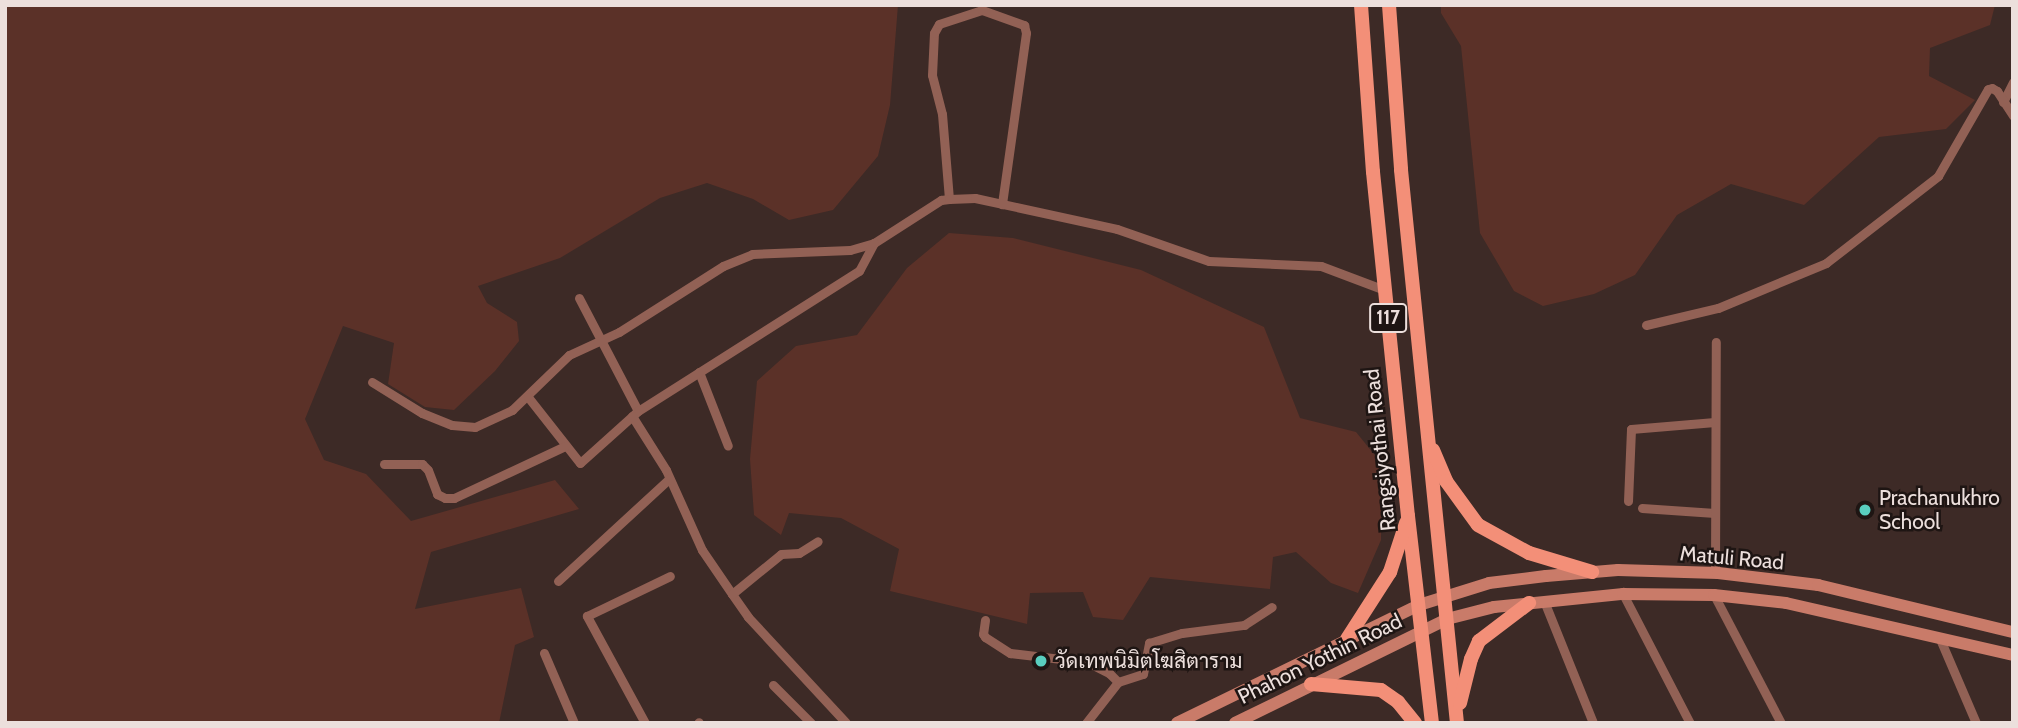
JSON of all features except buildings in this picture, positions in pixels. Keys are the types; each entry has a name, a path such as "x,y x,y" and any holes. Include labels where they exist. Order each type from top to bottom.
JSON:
{"main road":[{"name":"Rangsiyothai Road","path":"1362,5 1385,290 1432,723"},
{"name":"117","path":"1389,5 1401,170 1457,722"},
{"path":"1427,436 1446,481 1478,525 1529,553 1592,572"},
{"path":"1347,639 1390,572 1408,516"},
{"name":"Matuli Road","path":"1444,596 1489,583 1592,572 1715,573 1818,585 2013,632"},
{"name":"Matuli Road","path":"1447,619 1536,602 1623,594 1714,595 1786,603 2013,655"},
{"name":"Phahon Yothin Road","path":"1177,723 1347,639 1444,596"},
{"path":"1457,722 1464,682 1479,641 1536,602"},
{"path":"1940,639 1946,615"},
{"name":"Phahon Yothin Road","path":"1235,723 1447,619"},
{"path":"1311,684 1381,690 1398,702 1415,723"}],"street":[{"path":"949,199 942,114 932,75 934,33 939,24 982,8 1024,25 1026,33 1002,204"},
{"path":"2003,102 2013,82"},
{"path":"1646,325 1718,308 1826,263 1938,177 1988,89 1997,91 2013,117"},
{"path":"372,382 422,413 452,425 475,428 512,410 569,355 620,332 723,266 752,254 779,251 824,253 874,243 941,200 949,199 975,198 1117,229 1209,261 1321,266 1385,290"},
{"path":"528,397 580,463 635,414 859,271 874,243"},
{"path":"579,298 702,550 748,617 846,723"},
{"path":"1715,573 1716,342"},
{"path":"699,372 728,446"},
{"path":"1628,500 1631,429 1714,422"},
{"path":"384,464 422,464 428,470 437,494 449,499 507,475 565,446"},
{"path":"558,581 669,480"},
{"path":"1643,508 1715,513"},
{"path":"732,594 781,554 799,553 818,541"},
{"path":"645,723 587,616 670,576"},
{"path":"1623,594 1690,723"},
{"path":"1714,595 1781,723"},
{"path":"1536,602 1593,723"},
{"path":"1086,723 1118,682 1143,674 1149,643 1182,633 1244,625 1272,607"},
{"path":"985,620 983,634 1005,650 1021,655 1087,662 1109,673 1118,682"},
{"path":"1940,639 1976,723"},
{"path":"544,653 574,723"},
{"path":"773,685 811,723"}],"shaded area":[{"path":"5,5 898,5 890,105 878,156 833,210 789,220 753,199 707,183 660,198 560,258 478,286 487,303 517,322 519,341 495,371 454,410 425,407 388,384 394,343 343,326 305,419 324,460 366,474 411,521 555,480 579,509 431,552 415,609 521,588 534,637 515,645 499,723 5,723"},
{"path":"1441,5 1995,5 1990,25 1930,48 1929,76 1975,100 1946,129 1879,137 1804,205 1731,184 1677,215 1635,275 1594,294 1543,306 1514,291 1480,233 1461,46 1441,13"},
{"path":"949,233 1013,238 1141,270 1264,327 1300,418 1356,432 1382,464 1381,540 1358,593 1331,583 1296,552 1273,557 1270,589 1150,577 1123,620 1093,617 1083,592 1030,593 1027,624 890,591 899,549 841,518 789,513 781,535 754,515 750,459 757,381 796,346 857,335 907,268"}],"place":[{"name":"Prachanukhro School","path":"1865,510"},
{"name":"วัดเทพนิมิตโฆสิตาราม","path":"1041,661"}]}
